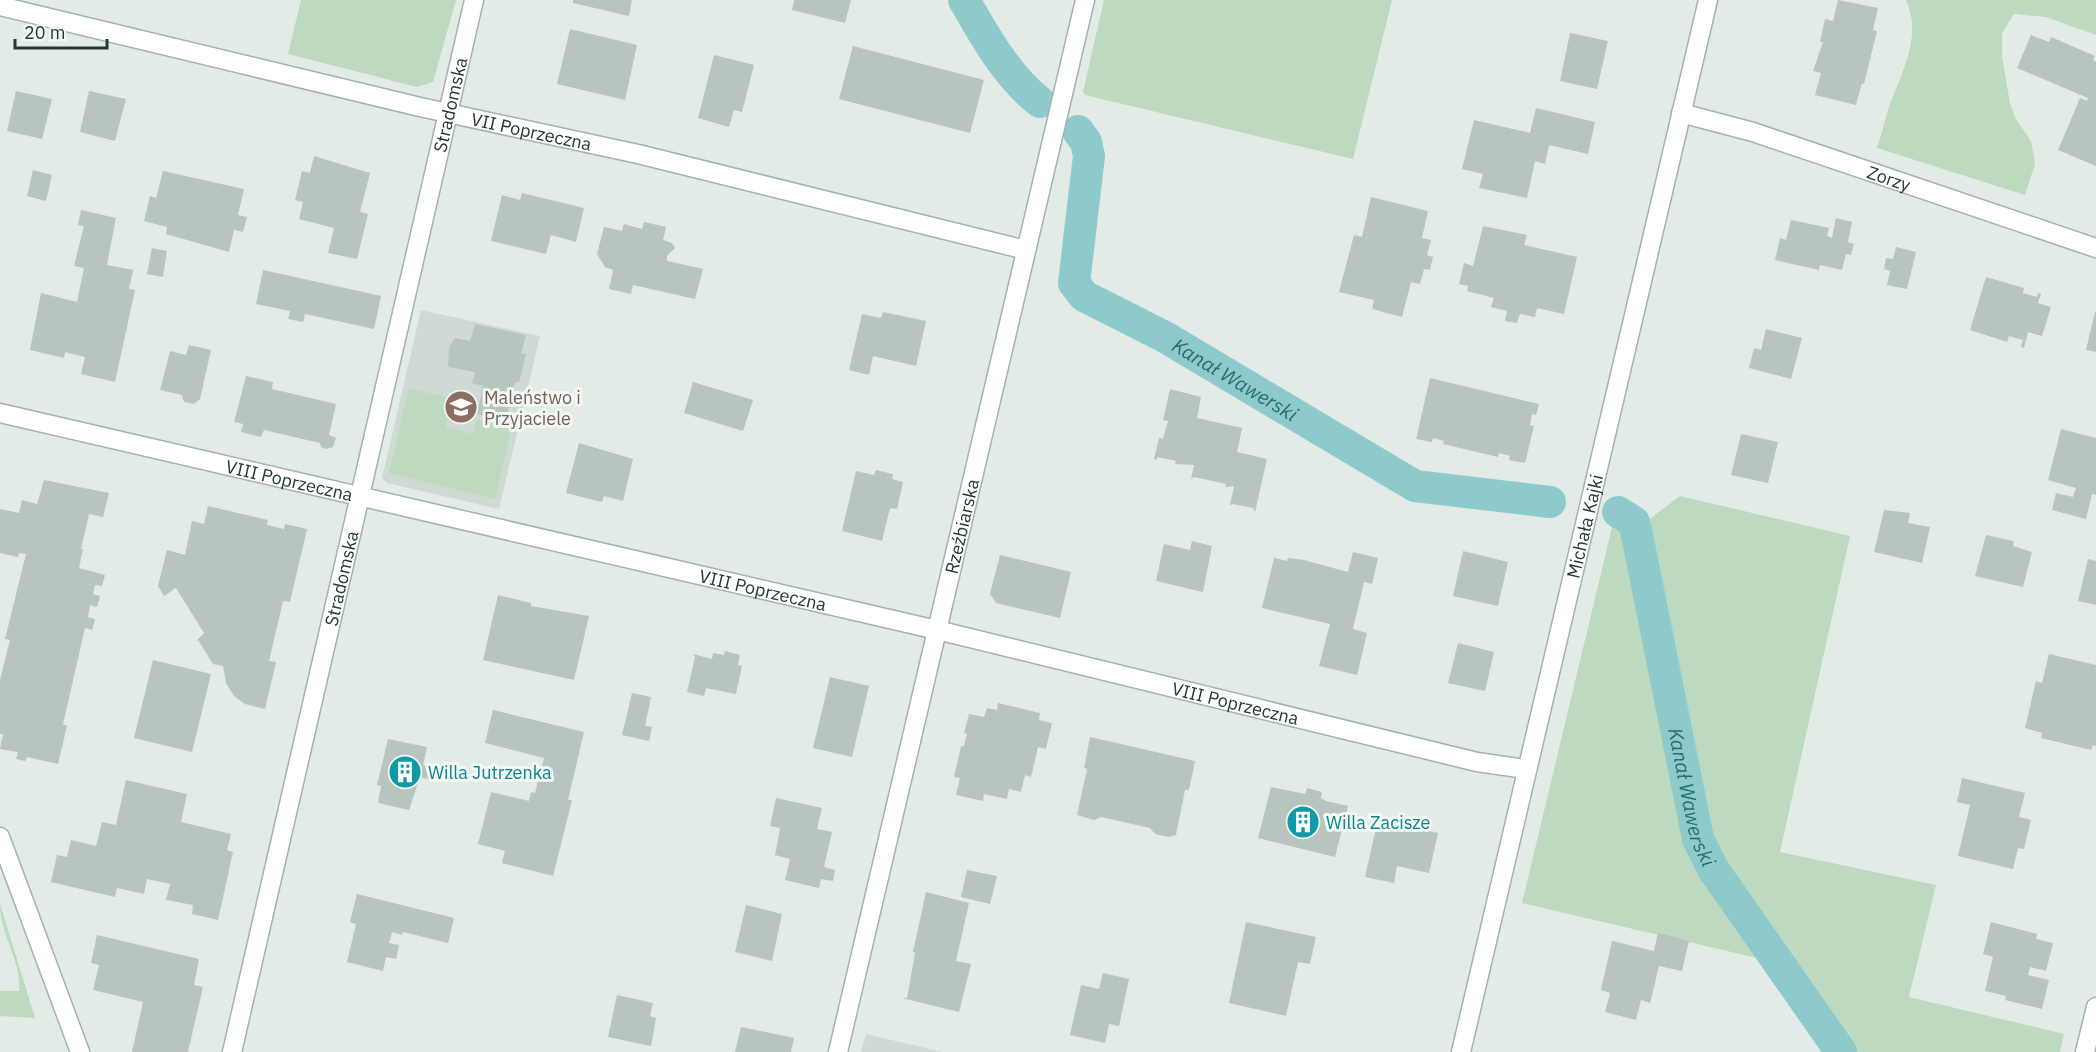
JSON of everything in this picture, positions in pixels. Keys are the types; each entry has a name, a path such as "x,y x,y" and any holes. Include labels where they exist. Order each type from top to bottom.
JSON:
{"street":[{"name":"Stradomska","path":"232,1052 474,0"},
{"name":"Rzeźbiarska","path":"838,1052 1085,0"},
{"name":"Michała Kajki","path":"1461,1052 1708,0"},
{"name":"VII Poprzeczna","path":"0,6 447,112 638,154 1026,250"},
{"name":"Zorzy","path":"1681,113 1753,132 2096,248"},
{"name":"VIII Poprzeczna","path":"0,412 937,630 1477,762 1526,769"},
{"path":"0,837 80,1052"},
{"path":"2085,1052 2096,1007"}],"shaded area":[{"name":"Maleństwo i Przyjaciele","path":"421,310 540,336 499,509 387,483 382,478"},
{"path":"866,1034 943,1052 861,1052"}],"green space":[{"path":"301,0 456,0 433,82 417,87 288,54"},
{"path":"950,0 971,0 1042,86 1037,111 991,61"},
{"path":"1104,0 1392,0 1353,159 1085,95 1083,92"},
{"path":"1906,0 2096,0 2096,35 2046,17 2014,14 2002,33 2002,55 2010,104 2016,119 2031,141 2035,164 2025,195 1877,148 1911,41 1911,14"},
{"path":"409,388 453,399 446,427 473,434 477,420 512,428 495,499 389,473"},
{"path":"1680,496 1850,536 1780,852 1936,885 1909,997 2064,1034 2060,1052 1822,1052 1757,958 1522,903 1619,498 1632,506 1643,524"},
{"path":"0,904 35,1018 0,1016 0,991 19,991 19,980 3,926"}],"building":[{"path":"573,0 632,0 629,16 573,3"},
{"path":"794,0 851,0 845,23 792,10"},
{"path":"1838,0 1878,8 1873,30 1877,31 1864,84 1862,83 1856,105 1815,95 1821,73 1813,71 1823,42 1820,42 1825,19 1833,21"},
{"path":"570,29 637,45 625,100 557,84"},
{"path":"1570,33 1608,41 1597,89 1560,81"},
{"path":"2031,35 2049,42 2051,37 2095,56 2093,60 2096,62 2096,166 2058,150 2080,98 2087,101 2088,98 2017,68"},
{"path":"853,46 984,80 970,133 839,99"},
{"path":"714,55 754,65 742,112 734,110 729,127 698,118"},
{"path":"16,91 52,99 42,139 7,131"},
{"path":"89,91 126,99 115,141 80,132"},
{"path":"1536,108 1595,122 1588,154 1549,145 1545,164 1535,161 1527,198 1479,188 1483,174 1462,169 1474,120 1530,133"},
{"path":"314,156 370,173 360,212 368,214 357,259 328,253 334,228 299,219 303,202 295,200 302,171 310,173"},
{"path":"33,170 52,175 46,201 27,196"},
{"path":"163,171 244,189 238,215 247,217 243,232 234,230 229,252 166,234 167,227 144,221 150,196 156,198"},
{"path":"522,193 584,208 576,242 551,235 546,254 491,241 502,195 520,200"},
{"path":"1371,197 1428,211 1422,238 1431,240 1427,255 1433,257 1430,270 1424,269 1420,284 1411,282 1402,317 1372,309 1374,300 1339,292 1354,235 1362,237"},
{"path":"81,210 116,218 107,265 133,270 129,289 135,290 115,382 81,374 85,357 65,352 64,358 30,350 41,293 77,302 84,268 74,266 84,226 78,225"},
{"path":"1836,218 1852,222 1848,242 1854,244 1851,255 1846,254 1842,270 1820,265 1819,270 1775,260 1780,238 1786,240 1791,220 1829,228 1827,236 1832,238"},
{"path":"644,222 666,227 663,240 672,243 675,248 667,256 667,261 703,269 695,299 633,285 631,294 609,289 613,270 605,267 597,254 604,227 622,231 624,224 642,229"},
{"path":"1483,226 1527,235 1524,245 1577,257 1564,314 1537,308 1535,317 1520,314 1517,323 1505,321 1507,311 1491,307 1494,298 1467,291 1468,286 1459,284 1464,263 1473,266"},
{"path":"1896,247 1916,252 1907,289 1887,285 1890,271 1884,269 1886,258 1893,259"},
{"path":"152,248 167,251 163,277 147,274"},
{"path":"263,270 381,296 374,329 305,314 303,322 288,319 290,311 256,304"},
{"path":"1986,277 2024,288 2023,293 2037,297 2038,293 2041,294 2038,303 2051,307 2042,336 2028,332 2024,348 2021,346 2023,340 2009,336 2007,342 1970,330"},
{"path":"883,312 926,321 916,366 873,356 869,375 849,370 862,314 881,318"},
{"path":"2096,312 2096,352 2086,350"},
{"path":"475,324 526,335 521,353 526,354 519,383 515,382 506,419 493,421 477,413 483,386 472,383 475,372 448,367 449,347 455,338 470,341"},
{"path":"1766,329 1802,338 1791,379 1749,368 1754,348 1761,350"},
{"path":"189,345 211,350 200,399 194,404 184,402 182,395 160,390 170,351 186,355"},
{"path":"246,376 273,382 272,389 336,404 329,435 336,438 333,447 326,449 321,447 320,443 264,430 261,437 241,432 243,424 234,422"},
{"path":"1430,378 1539,404 1536,415 1532,414 1530,425 1534,426 1525,463 1509,460 1510,456 1499,453 1498,457 1443,444 1444,441 1433,438 1432,442 1416,439"},
{"path":"693,382 753,400 743,431 684,413"},
{"path":"1170,389 1201,397 1197,418 1242,428 1237,452 1267,459 1255,512 1253,508 1230,505 1234,486 1225,487 1226,484 1194,477 1191,479 1194,465 1175,464 1176,461 1157,457 1157,460 1154,459 1159,438 1163,439 1168,421 1163,420"},
{"path":"2061,429 2096,438 2096,495 2092,494 2086,519 2052,510 2056,493 2073,497 2076,488 2048,480"},
{"path":"1741,434 1778,442 1768,483 1731,475"},
{"path":"579,443 633,459 623,501 604,496 602,502 566,493"},
{"path":"876,470 893,474 892,479 903,482 897,509 890,508 882,541 842,531 856,471 874,475"},
{"path":"44,480 109,493 103,517 89,514 81,549 83,549 79,568 105,575 102,586 95,585 93,594 100,596 97,607 90,605 88,617 95,619 92,630 85,628 63,724 67,726 58,764 27,757 25,761 16,759 18,752 0,749 3,734 0,734 0,680 10,640 5,639 26,554 19,553 18,557 0,553 0,509 19,513 22,500 37,504"},
{"path":"208,506 268,520 267,525 284,529 285,524 307,529 290,602 283,601 269,661 276,662 265,709 245,704 234,696 226,683 223,666 213,664 198,640 195,642 204,633 176,588 164,596 158,586 167,550 185,555 192,521 204,524"},
{"path":"1884,510 1910,513 1908,523 1930,527 1922,563 1874,552"},
{"path":"1986,535 2014,541 2013,546 2032,552 2023,587 1975,576"},
{"path":"1192,541 1212,546 1203,592 1156,581 1164,544 1190,550"},
{"path":"1463,551 1508,562 1498,606 1453,596"},
{"path":"1353,552 1378,558 1372,584 1364,582 1353,629 1367,633 1357,675 1319,666 1330,624 1262,608 1274,558 1287,561 1288,558 1304,560 1348,572"},
{"path":"1000,555 1071,572 1060,618 996,603 990,594"},
{"path":"2088,559 2096,561 2096,605 2078,601"},
{"path":"498,595 531,603 531,606 589,616 574,680 483,660"},
{"path":"1458,643 1494,652 1485,691 1448,683"},
{"path":"725,651 740,655 738,665 742,666 736,694 706,688 704,696 687,692 695,657 693,654 712,659 713,653 724,655"},
{"path":"2049,654 2096,665 2096,746 2093,745 2091,750 2041,738 2042,733 2025,728 2036,681 2042,683"},
{"path":"153,660 211,674 192,752 134,738"},
{"path":"830,677 869,686 852,757 813,748"},
{"path":"632,693 651,697 645,726 652,727 649,741 622,735"},
{"path":"998,703 1040,713 1039,720 1052,723 1046,749 1038,747 1031,777 1025,775 1021,792 1009,789 1007,799 984,794 983,801 956,795 960,778 954,777 961,746 964,746 967,734 964,733 969,714 984,717 987,708 997,710"},
{"path":"493,710 584,732 568,800 572,800 553,876 502,863 505,851 478,844 491,792 529,801 531,792 535,793 544,758 485,743"},
{"path":"1090,737 1195,761 1189,790 1185,790 1176,835 1169,837 1155,834 1150,828 1101,817 1094,820 1077,815 1087,769 1084,768"},
{"name":"Willa Jutrzenka","path":"388,739 427,747 423,765 431,767 428,779 420,777 409,810 378,803 381,786 377,785"},
{"path":"1962,778 2025,793 2019,817 2031,820 2024,849 2018,848 2013,869 1958,856 1970,805 1957,802"},
{"path":"126,780 187,794 181,822 231,834 227,850 233,852 218,920 192,914 193,905 166,900 170,884 147,879 144,894 117,888 115,897 51,882 57,855 67,857 71,840 96,846 102,822 116,825"},
{"name":"Willa Zacisze","path":"1271,787 1305,794 1307,788 1322,792 1321,798 1326,801 1348,806 1335,857 1258,838"},
{"path":"776,798 822,808 817,829 832,832 824,867 835,870 833,881 821,879 819,888 785,880 790,859 775,855 780,828 770,826"},
{"path":"1378,819 1438,833 1429,873 1397,866 1394,883 1365,877"},
{"path":"967,870 997,876 990,904 961,897"},
{"path":"926,892 969,903 956,961 971,964 959,1012 902,998 907,998 915,953 913,952"},
{"path":"357,894 454,918 448,943 403,932 402,935 392,932 389,943 399,945 396,959 386,957 383,971 347,962 356,924 350,922"},
{"path":"746,905 782,914 772,961 735,952"},
{"path":"1246,922 1316,937 1310,964 1298,962 1286,1016 1229,1003"},
{"path":"1991,922 2037,934 2036,939 2053,943 2046,971 2030,967 2028,975 2049,980 2042,1009 2005,1000 2006,996 1985,991 1993,957 1983,954"},
{"path":"1658,933 1689,941 1682,971 1659,966 1650,1003 1641,1000 1636,1020 1605,1012 1610,993 1601,990 1612,941 1654,951"},
{"path":"97,935 199,959 194,985 203,987 188,1052 132,1052 143,1002 93,990 99,965 91,963"},
{"path":"1103,973 1129,979 1119,1026 1109,1024 1105,1043 1070,1035 1081,985 1099,989"},
{"path":"617,995 653,1003 650,1016 656,1018 651,1046 608,1037"},
{"path":"741,1027 794,1038 791,1052 735,1052"}],"waterway":[{"name":"Kanał Wawerski","path":"964,0 1007,68 1017,81 1040,102"},
{"name":"Kanał Wawerski","path":"1078,131 1086,142 1089,156 1074,283 1084,296 1165,337 1415,486 1550,502"},
{"name":"Kanał Wawerski","path":"1618,512 1634,522 1636,530 1698,839 1713,869 1841,1052"}],"place":[{"name":"Maleństwo i Przyjaciele","path":"461,407"},
{"name":"Willa Jutrzenka","path":"405,772"},
{"name":"Willa Zacisze","path":"1303,822"}]}
